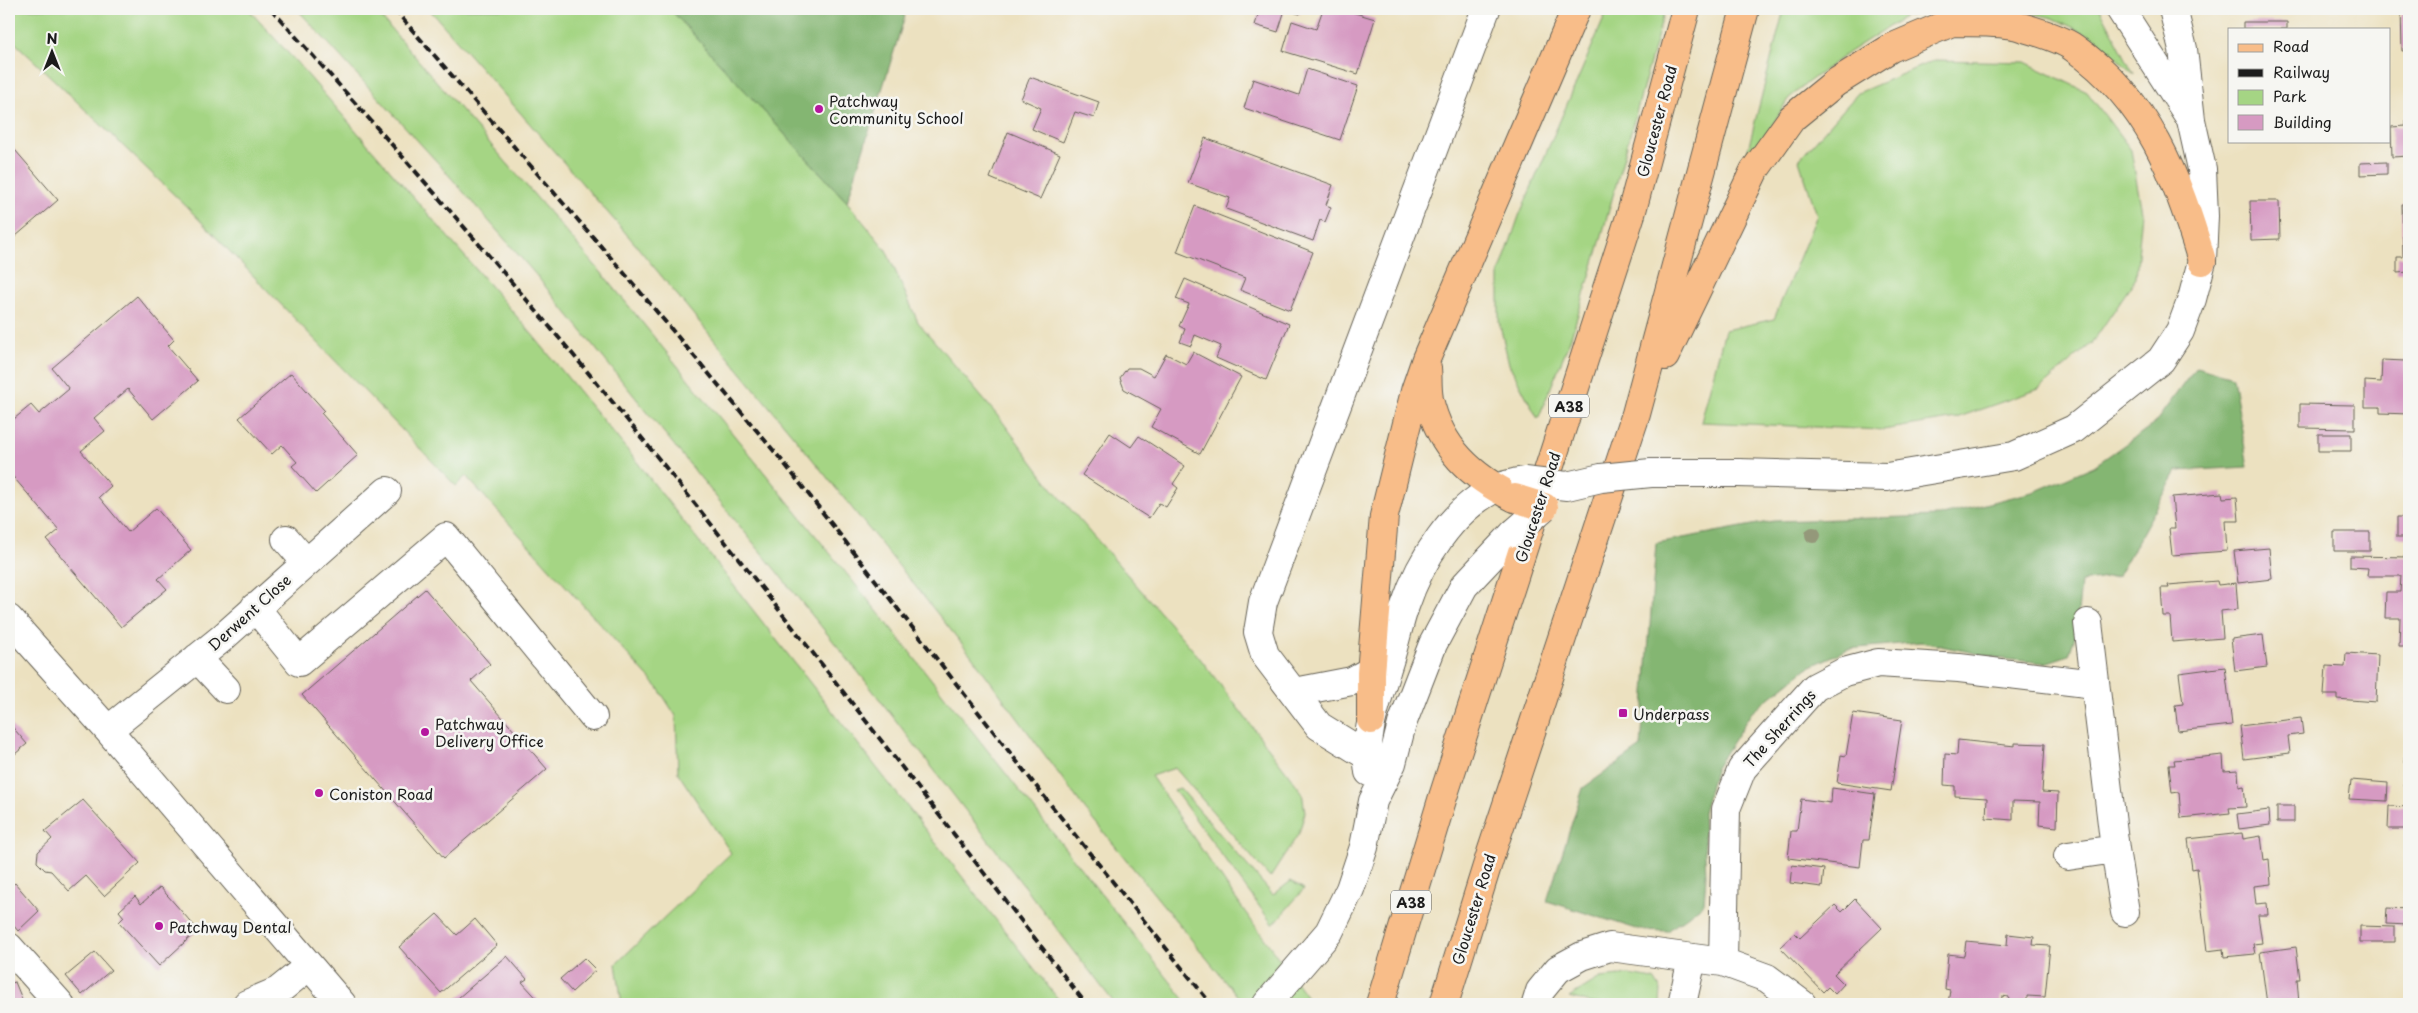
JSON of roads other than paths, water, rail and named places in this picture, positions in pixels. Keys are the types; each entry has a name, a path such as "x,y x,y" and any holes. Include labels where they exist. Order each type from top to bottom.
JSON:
{"main road":[{"path":"1371,720 1380,667 1384,516 1415,391 1426,359 1576,9"},
{"name":"Gloucester Road","path":"1380,1004 1442,800 1631,214 1686,9"},
{"name":"Gloucester Road","path":"1444,1004 1492,850 1636,414 1745,9"},
{"path":"1636,414 1754,171 1792,118 1835,83 1891,48 1952,22 1976,9"},
{"path":"1952,22 2019,26 2072,46 2118,85 2148,124 2185,203 2202,261"},
{"path":"1426,359 1429,398 1444,437 1464,465 1544,507"}],"street":[{"path":"1366,755 1319,726 1295,692 1284,683 1265,655 1258,632 1263,602 1486,9"},
{"path":"2120,9 2191,120"},
{"path":"1295,692 1352,681 1380,667 1421,567 1440,537 1466,510 1512,489 1567,486 1601,478 1651,473 1887,477 2014,456 2074,429 2161,360 2180,331 2192,298 2202,261 2204,216 2202,169 2191,120 2183,49 2173,9"},
{"path":"1267,1004 1329,932 1350,889 1364,848 1373,801 1392,763 1402,724 1433,644 1464,586 1514,533 1567,486"},
{"name":"Derwent Close","path":"108,730 197,658 386,491"},
{"path":"254,606 299,662 446,537 593,717"},
{"path":"286,540 306,562"},
{"path":"9,619 108,730 342,1004"},
{"path":"2088,623 2114,849 2124,912"},
{"path":"197,658 226,689"},
{"name":"The Sherrings","path":"1723,962 1726,809 1742,769 1815,687 1844,672 1878,663 1959,668 2095,684"},
{"path":"1371,720 1366,755 1373,801"},
{"path":"2068,856 2114,849"},
{"path":"9,947 60,1004"},
{"path":"1536,1004 1540,991 1558,969 1582,956 1610,947 1723,962 1767,978 1802,1004"},
{"path":"1682,1004 1692,958"},
{"path":"247,1004 278,991 309,966"}],"railway":[{"path":"271,9 442,202 610,399 791,625 1086,1004"},
{"path":"394,9 625,274 784,463 1043,795 1211,1004"}],"place":[{"name":"Patchway Community School","path":"819,109"},
{"name":"Underpass","path":"1623,713"},
{"name":"Patchway Delivery Office","path":"425,732"},
{"name":"Coniston Road","path":"319,793"},
{"name":"Patchway Dental","path":"159,926"}]}
